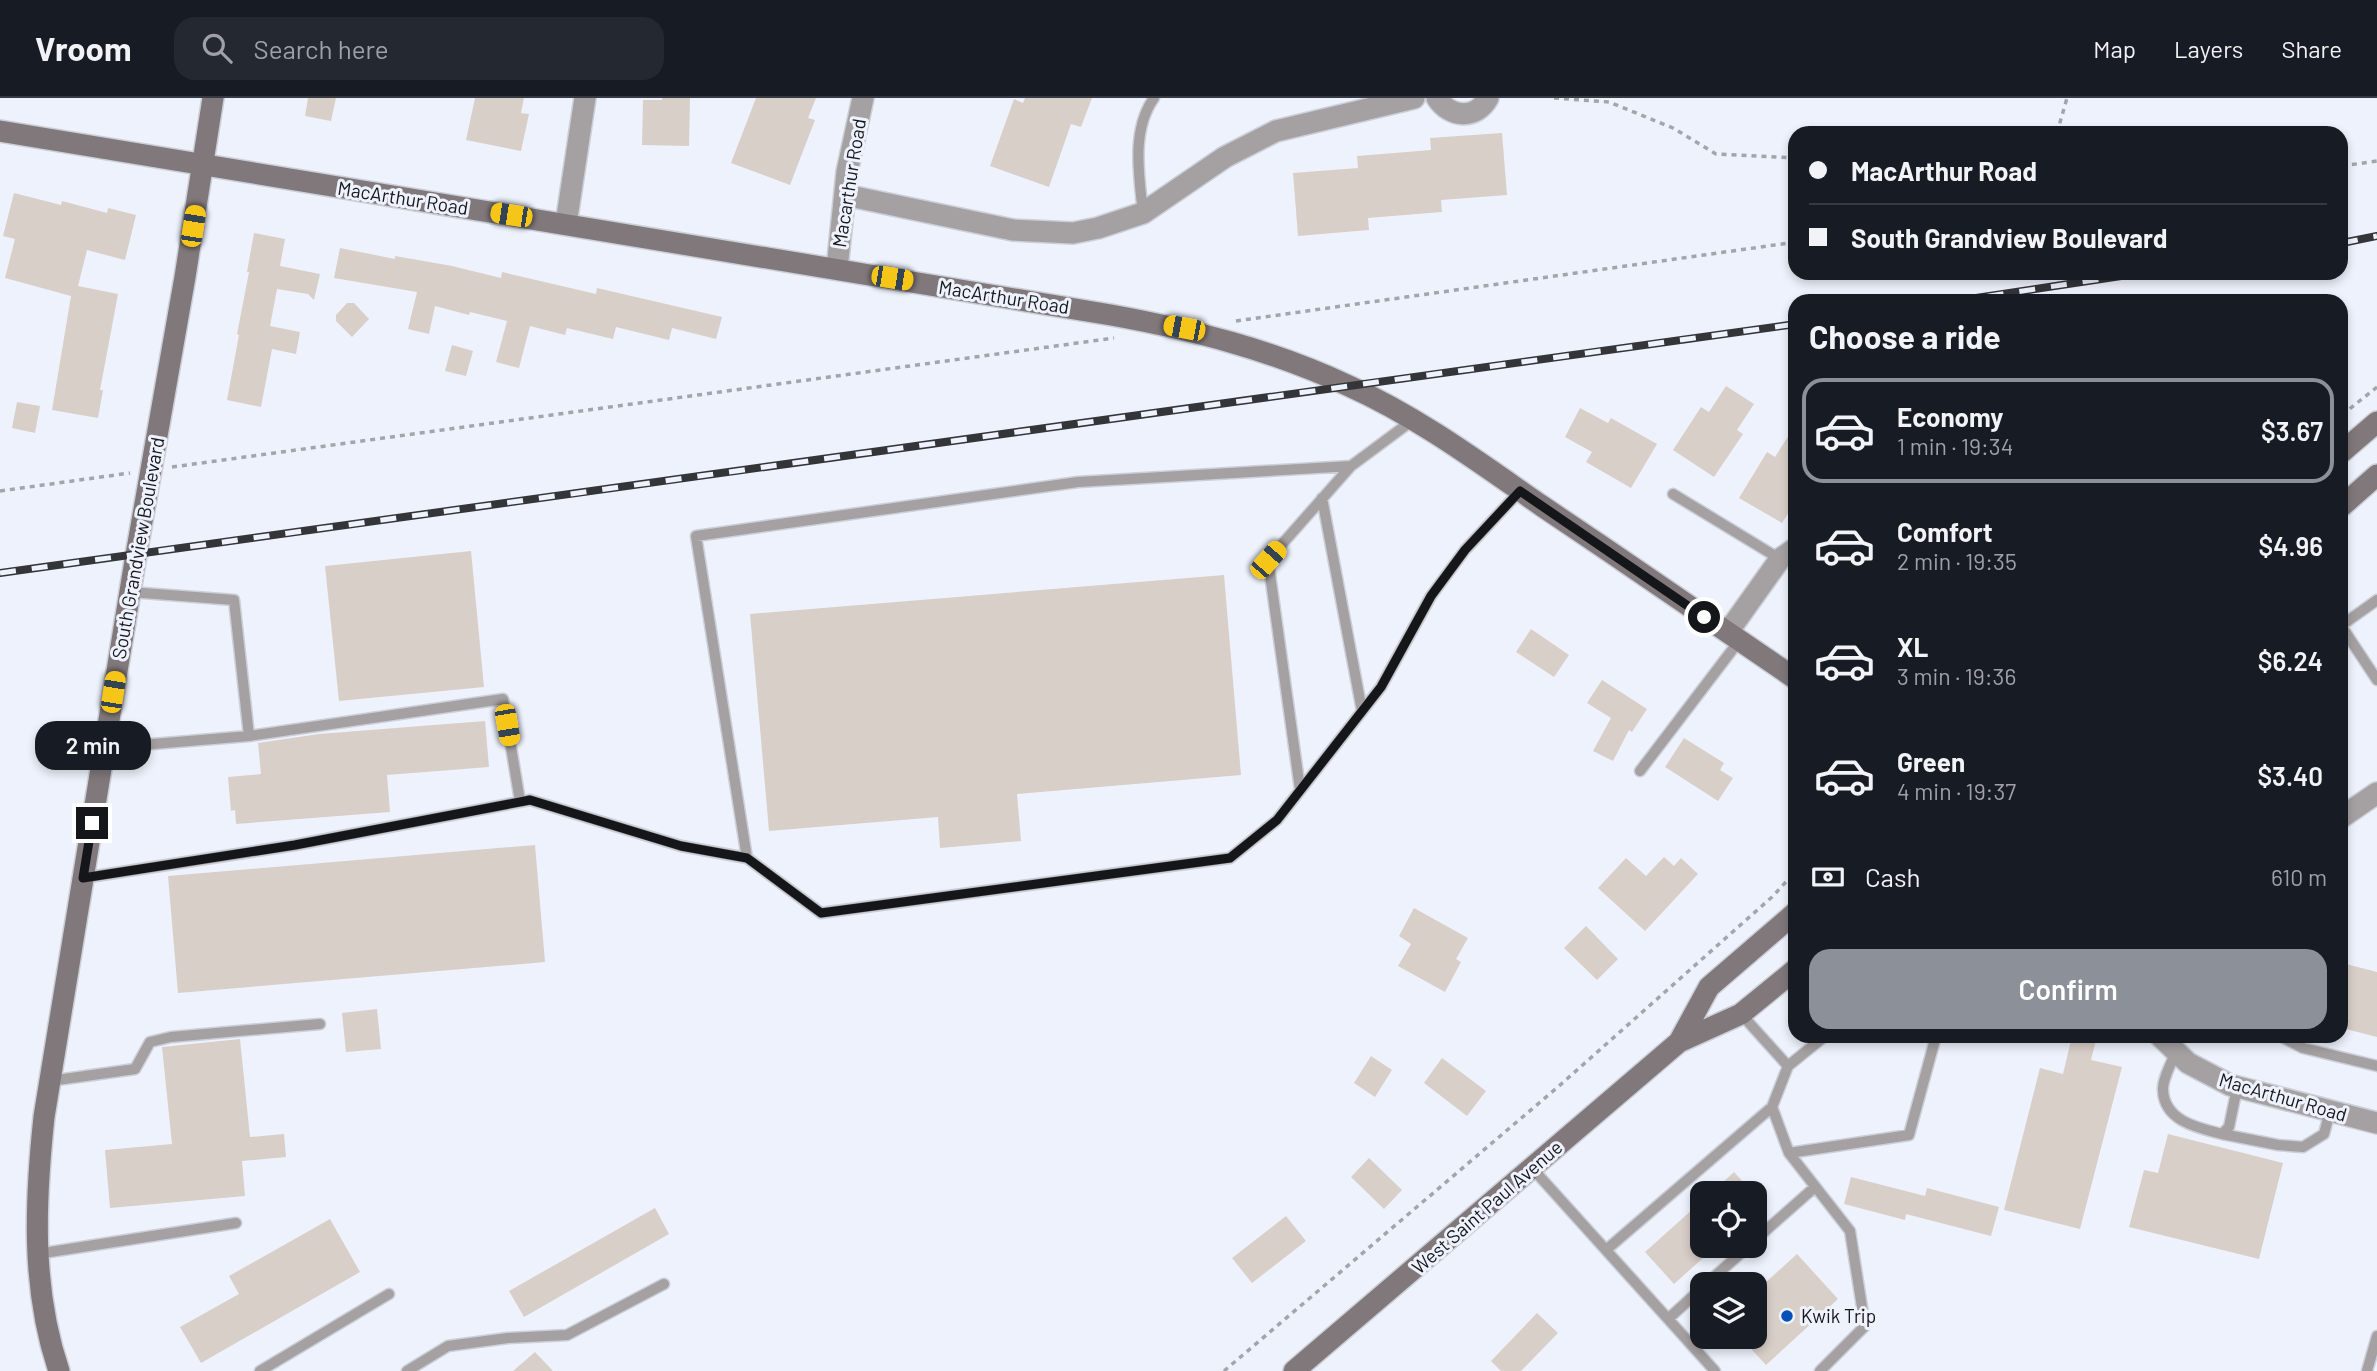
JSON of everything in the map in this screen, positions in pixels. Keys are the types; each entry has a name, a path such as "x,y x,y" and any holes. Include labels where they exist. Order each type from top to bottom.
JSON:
{"street":[{"name":"South Grandview Boulevard","path":"59,1371 48,1331 37,1254 37,1185 50,1081 130,592 186,277 213,98"},
{"path":"566,224 585,98"},
{"name":"Macarthur Road","path":"837,269 847,172 863,98"},
{"path":"845,195 1025,230 1073,233 1143,213 1225,158 1276,131 1414,98"},
{"path":"1437,98 1444,107 1461,114 1480,109 1488,98"},
{"name":"MacArthur Road","path":"0,131 1184,328 1308,368 1350,386 1413,420 1788,673"},
{"path":"2348,447 2377,422"},
{"path":"2348,501 2377,475"},
{"path":"1734,636 1788,553"},
{"path":"2348,813 2377,793"},
{"name":"West Saint Paul Avenue","path":"1678,1042 1709,987 1788,919"},
{"name":"West Saint Paul Avenue","path":"1294,1371 1678,1042 1741,1014 1788,976"},
{"name":"MacArthur Road","path":"2166,1043 2175,1053 2211,1077 2237,1087 2377,1123"}],"lane":[{"path":"1143,213 1138,146 1149,105 1154,98"},
{"path":"1300,789 1268,560 1352,466 1413,420"},
{"path":"747,858 696,536 1078,482 1352,466"},
{"path":"83,878 295,845 530,800 681,846 747,858 821,913 1230,858 1277,820 1381,687 1431,596 1465,550 1520,491"},
{"path":"1672,494 1788,553"},
{"path":"1322,498 1362,711"},
{"path":"130,592 234,600 249,736"},
{"path":"2348,622 2377,600"},
{"path":"2348,635 2377,680"},
{"path":"1640,771 1734,636"},
{"path":"105,742 141,745 249,736 503,699 520,801"},
{"path":"1741,1014 1788,1066"},
{"path":"50,1081 135,1069 150,1042 171,1037 320,1024"},
{"path":"1606,1250 1772,1107 1788,1066 1816,1043"},
{"path":"1789,1153 1909,1135 1934,1043"},
{"path":"2293,1043 2303,1048 2377,1066"},
{"path":"2175,1053 2162,1089 2167,1108 2190,1127 2278,1146 2303,1147 2324,1134 2330,1111"},
{"path":"2222,1134 2229,1127 2237,1087"},
{"path":"1772,1107 1789,1153 1850,1231 1865,1326 1820,1371"},
{"path":"1532,1168 1715,1371"},
{"path":"1767,1230 1815,1187"},
{"path":"37,1254 236,1223"},
{"path":"1720,1272 1736,1258"},
{"path":"407,1371 449,1346 508,1338 568,1335 664,1284"},
{"path":"260,1371 389,1294"},
{"path":"1668,1318 1690,1298"},
{"path":"2367,1371 2377,1336"}],"path":[{"path":"1553,98 1609,102 1673,128 1716,154 1788,158"},
{"path":"2059,126 2067,98"},
{"path":"2348,165 2377,161"},
{"path":"1248,319 1788,243"},
{"path":"0,491 1114,338"},
{"path":"2348,410 2377,387"},
{"path":"1224,1371 1559,1086 1772,897 1788,880"}],"building":[{"path":"308,98 336,98 331,121 305,116"},
{"path":"475,98 524,98 521,113 529,114 521,151 466,140"},
{"path":"690,98 689,146 642,145 643,100"},
{"path":"756,98 816,98 808,118 815,120 790,185 731,163"},
{"path":"1025,98 1092,98 1081,127 1071,124 1049,187 990,166 1014,99 1023,103"},
{"path":"1502,133 1507,195 1441,200 1442,212 1368,218 1369,230 1298,236 1293,173 1358,168 1357,156 1431,150 1430,138"},
{"path":"14,193 61,205 62,201 107,213 108,208 136,215 125,260 87,250 78,286 118,294 100,390 103,390 98,418 52,410 71,296 5,278 15,239 3,236"},
{"path":"254,233 285,239 280,266 320,274 314,300 308,294 277,289 270,326 300,332 296,354 272,349 261,407 227,400"},
{"path":"340,248 395,259 395,256 452,266 501,278 502,272 596,294 597,288 722,317 716,339 672,328 669,340 616,327 613,339 567,328 565,335 530,326 519,368 496,362 507,321 435,306 429,334 408,329 417,292 334,278"},
{"path":"347,303 354,303 369,319 352,337 336,321 336,315"},
{"path":"452,345 473,351 466,376 445,371"},
{"path":"1726,386 1754,404 1737,430 1743,434 1714,477 1673,450 1701,407 1709,412"},
{"path":"17,402 40,406 35,433 12,428"},
{"path":"1580,408 1608,423 1611,418 1657,444 1631,488 1586,462 1592,452 1565,437"},
{"path":"1788,437 1788,514 1782,523 1739,498 1767,452 1775,457"},
{"path":"471,551 484,687 339,701 325,566"},
{"path":"1224,575 1241,775 1017,794 1021,841 940,848 938,817 769,831 750,614"},
{"path":"1531,629 1569,655 1554,677 1516,652"},
{"path":"1602,680 1647,709 1632,732 1629,730 1613,761 1593,751 1611,718 1587,703"},
{"path":"485,721 489,767 387,775 390,812 236,824 235,810 231,811 228,777 261,774 258,743 319,734"},
{"path":"1684,738 1724,763 1720,770 1733,778 1718,801 1665,767"},
{"path":"535,845 545,962 178,993 168,876"},
{"path":"1664,857 1674,866 1681,858 1698,874 1645,931 1598,888 1626,858 1646,876"},
{"path":"1414,908 1468,938 1456,959 1461,962 1445,992 1398,966 1411,944 1399,936"},
{"path":"1586,926 1618,959 1597,980 1564,948"},
{"path":"2348,965 2377,972 2377,1037 2348,1030"},
{"path":"377,1009 381,1049 346,1052 342,1013"},
{"path":"240,1039 250,1137 284,1134 286,1157 242,1161 245,1196 110,1208 105,1150 172,1144 162,1047"},
{"path":"2070,1043 2095,1043 2091,1060 2122,1067 2080,1229 2004,1210 2040,1068 2063,1074"},
{"path":"1371,1056 1392,1070 1375,1097 1354,1083"},
{"path":"1442,1058 1486,1091 1467,1116 1424,1083"},
{"path":"2168,1134 2283,1163 2259,1259 2129,1227 2144,1170 2158,1173"},
{"path":"1369,1158 1402,1190 1384,1209 1351,1177"},
{"path":"1734,1172 1742,1181 1724,1181"},
{"path":"1851,1177 1925,1196 1927,1188 1999,1207 1991,1236 1906,1214 1905,1220 1844,1204"},
{"path":"655,1208 669,1234 524,1317 509,1291"},
{"path":"1690,1212 1690,1258 1703,1258 1674,1284 1645,1252"},
{"path":"1286,1216 1306,1241 1252,1283 1232,1258"},
{"path":"330,1219 360,1272 201,1363 180,1327 239,1294 229,1276"},
{"path":"1797,1254 1838,1299 1766,1365 1751,1349 1767,1349 1767,1281"},
{"path":"1537,1313 1558,1333 1521,1371 1501,1371 1491,1361"},
{"path":"535,1352 553,1371 513,1371"}],"railway":[{"path":"2348,242 2377,236"},
{"path":"2002,294 2095,280"},
{"path":"0,573 1788,325"}],"place":[{"name":"Kwik Trip","path":"1787,1316"}],"route":[{"path":"92,823 83,878 295,845 530,800 681,846 747,858 821,913 1230,858 1277,820 1381,687 1431,596 1465,550 1520,491 1704,617"}]}
